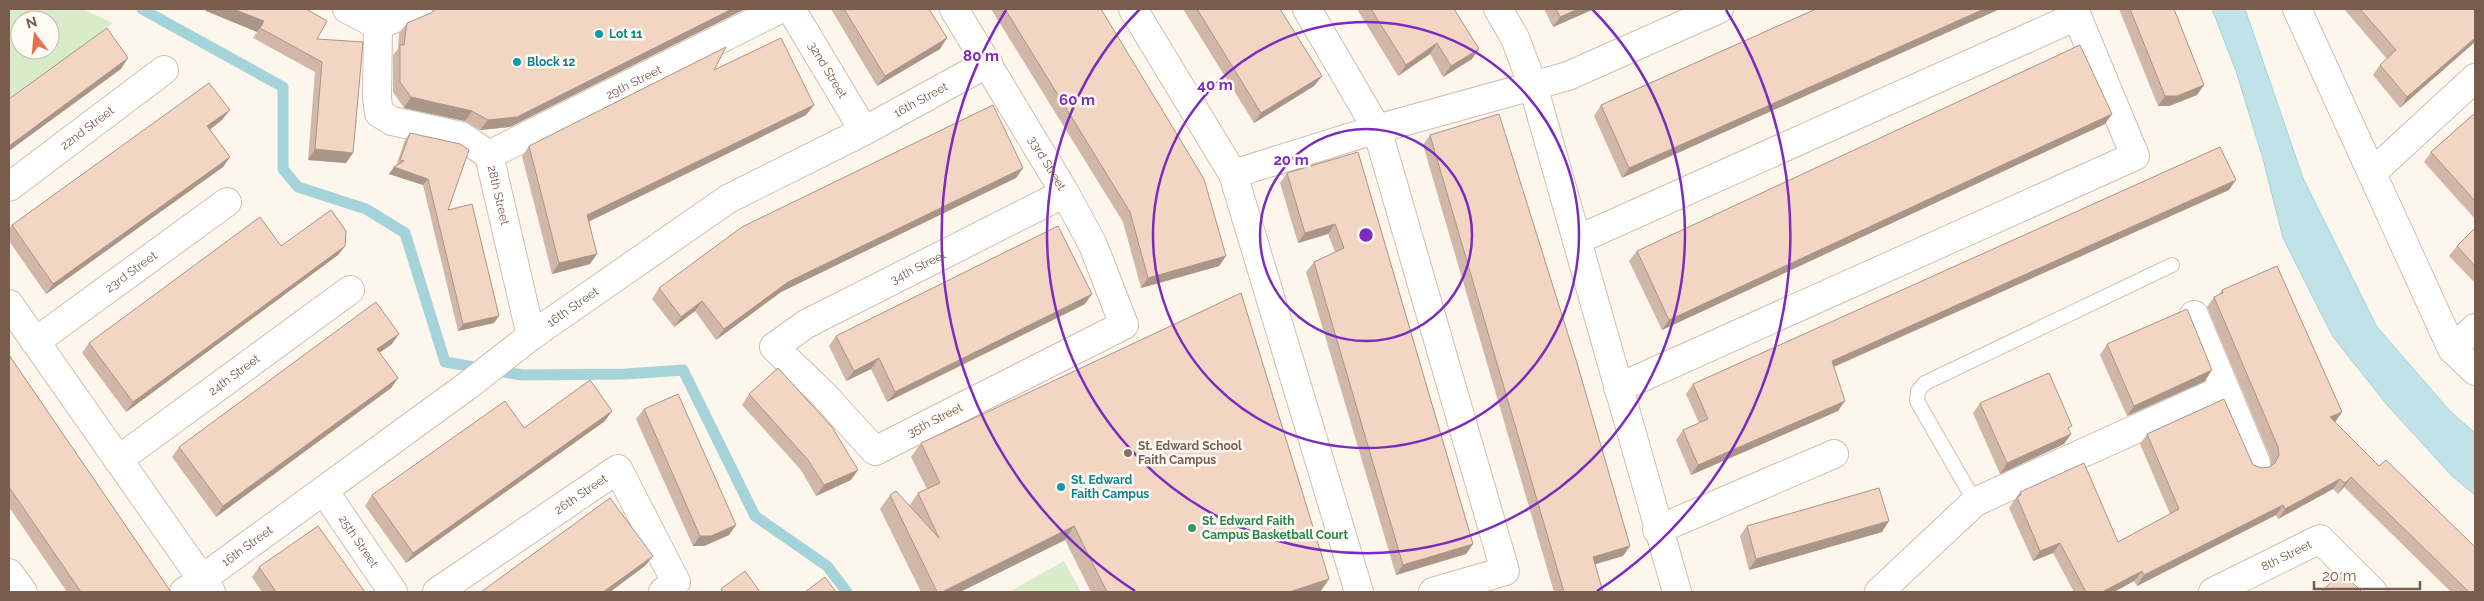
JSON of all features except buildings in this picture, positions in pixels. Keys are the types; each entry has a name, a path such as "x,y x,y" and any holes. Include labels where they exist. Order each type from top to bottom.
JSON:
{"street":[{"path":"347,9 378,26 418,9"},
{"name":"29th Street","path":"489,155 780,9"},
{"name":"32nd Street","path":"791,9 864,132"},
{"name":"33rd Street","path":"954,9 1065,193 1093,244 1124,325"},
{"path":"1133,9 1233,174 1359,592"},
{"path":"1307,9 1377,129 1505,571 1433,592"},
{"path":"1498,9 1515,38 1533,86 1677,592"},
{"path":"1233,174 1377,129 1568,76 1719,9"},
{"path":"2297,9 2373,172 2452,349 2475,371"},
{"path":"1577,240 2076,12 2135,156 1618,388"},
{"name":"28th Street","path":"378,26 377,98 379,113 392,121 461,136 489,155 523,343"},
{"name":"16th Street","path":"199,588 324,490 523,343 728,199 864,132 988,63"},
{"name":"22nd Street","path":"9,187 164,70"},
{"path":"2373,172 2475,78"},
{"name":"34th Street","path":"774,347 806,324 1065,193"},
{"name":"23rd Street","path":"35,342 227,202"},
{"name":"24th Street","path":"118,460 350,290"},
{"path":"9,304 118,460 199,588"},
{"path":"2194,315 2256,463"},
{"name":"35th Street","path":"774,347 822,393 875,451 1124,325"},
{"path":"2452,349 2475,328"},
{"path":"1879,592 1975,502 2224,389"},
{"path":"1658,530 1834,454"},
{"name":"26th Street","path":"437,592 618,469 670,587"},
{"name":"25th Street","path":"324,490 393,592"},
{"name":"8th Street","path":"2213,592 2320,539 2373,592"},
{"path":"9,573 23,592"}],"lane":[{"path":"1975,502 1917,401 1918,391 1925,383 2172,265"}],"green space":[{"path":"9,9 83,9 113,23 9,102"},
{"path":"1064,561 1081,592 1009,592"}],"water":[{"path":"2212,9 2245,9 2303,178 2377,327 2450,411 2475,433 2475,495 2452,476 2388,406 2333,337 2283,238 2263,159 2236,71"}],"waterway":[{"path":"142,9 283,87 283,169 298,187 366,209 405,233 445,362 522,375 626,374 683,370 755,516 827,566 847,592"}],"place":[{"name":"Lot 11","path":"599,34"},
{"name":"Block 12","path":"517,62"},
{"name":"St. Edward School Faith Campus","path":"1128,453"},
{"name":"St. Edward Faith Campus","path":"1061,487"},
{"name":"St. Edward Faith Campus Basketball Court","path":"1192,528"}]}
